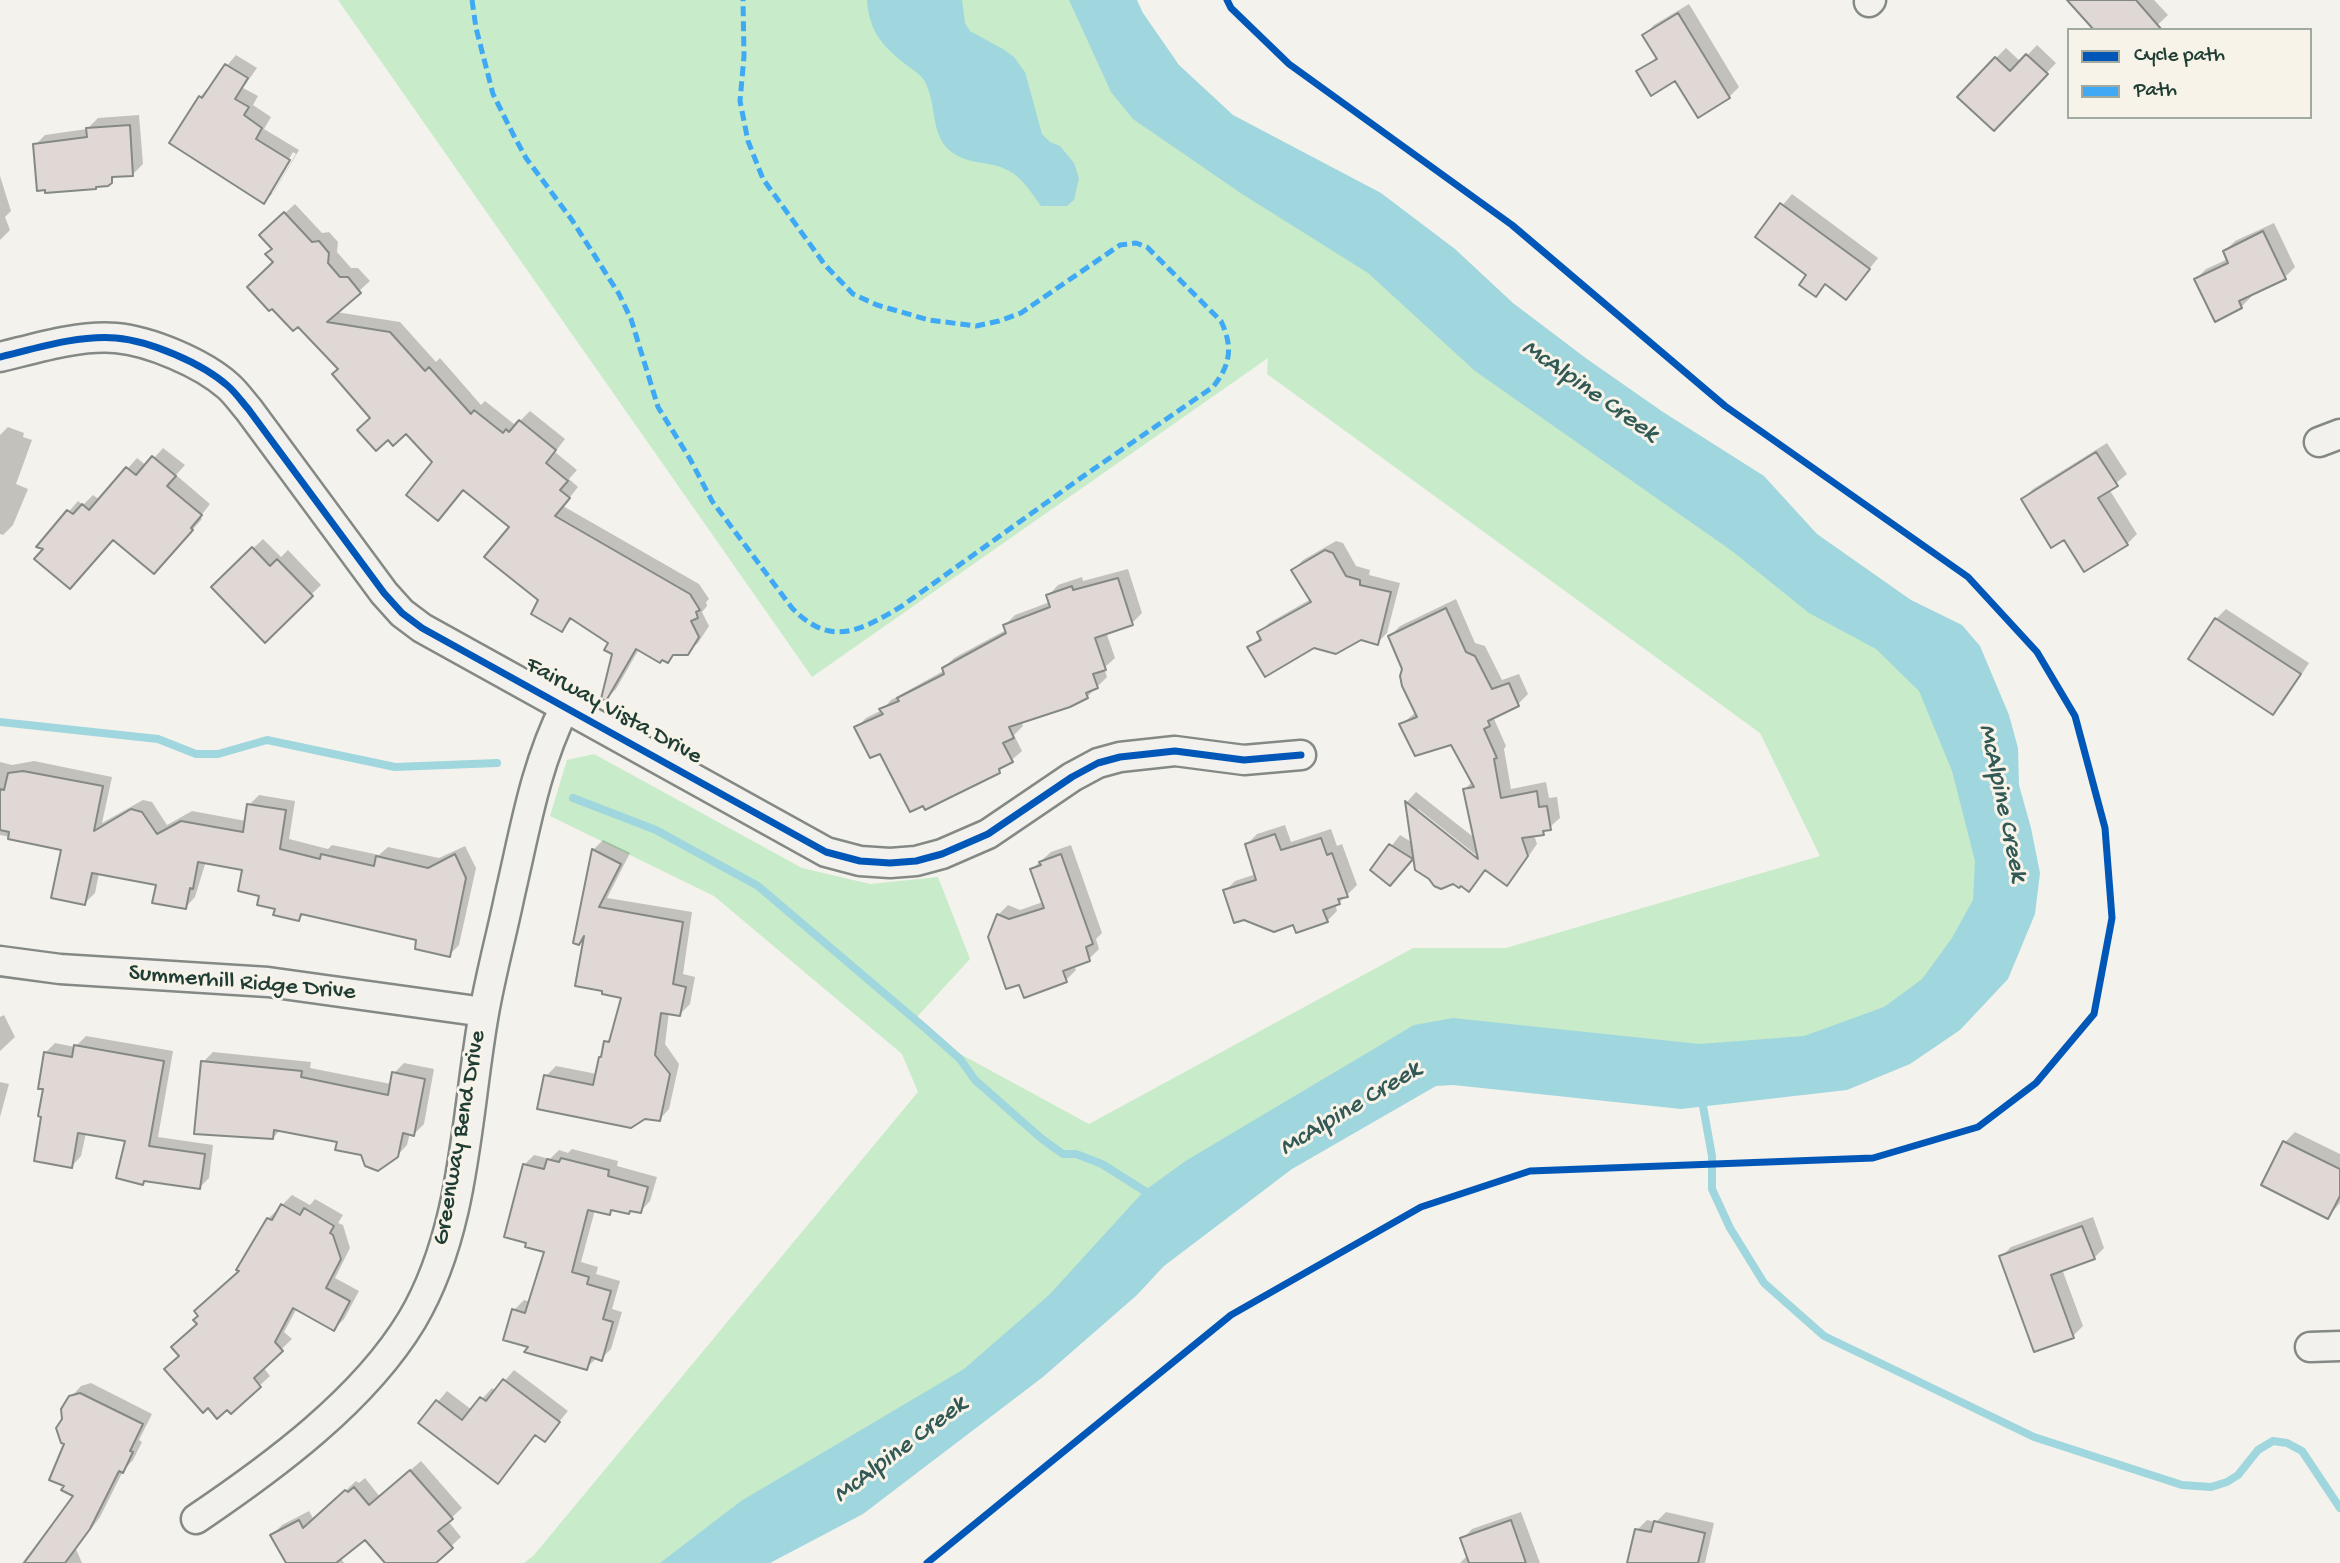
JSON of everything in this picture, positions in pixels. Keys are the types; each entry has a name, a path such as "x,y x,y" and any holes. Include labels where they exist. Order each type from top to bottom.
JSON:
{"street":[{"name":"Fairway Vista Drive","path":"0,357 84,339 117,338 145,344 206,370 228,387 249,410 384,593 402,613 422,628 826,852 860,861 916,861 965,845 988,834 1072,777 1098,763 1120,757 1175,751 1244,760 1301,755"},
{"name":"Greenway Bend Drive","path":"196,1520 238,1491 359,1389 412,1320 432,1279 451,1219 467,1136 484,1012 536,777 551,735 565,707"},
{"name":"Summerhill Ridge Drive","path":"0,961 60,969 268,982 484,1012"},
{"path":"2310,1348 2340,1346"}],"green space":[{"path":"338,0 1105,0 1108,24 1945,653 1990,815 1966,955 1808,1077 1385,1054 722,1563 524,1563 534,1555 918,1092 902,1054 714,896 550,816 567,760 594,754 802,868 870,884 938,877 970,959 915,1019 951,1049 1089,1124 1413,948 1506,948 1820,856 1760,733 1267,374 1268,358 812,677"}],"water":[{"path":"867,0 962,0 965,23 970,31 1014,57 1025,72 1042,134 1050,142 1060,146 1074,163 1079,178 1074,200 1067,206 1041,206 1014,174 1001,167 964,159 949,150 939,135 924,80 889,50 878,36 870,20"},
{"name":"McAlpine Creek","path":"1069,0 1137,0 1179,65 1233,115 1381,193 1455,249 1513,303 1587,359 1663,412 1764,476 1817,534 1911,600 1962,625 1980,646 2009,715 2018,748 2019,785 2040,873 2035,914 2008,979 1960,1030 1910,1064 1847,1090 1681,1109 1453,1085 1436,1086 1292,1169 1164,1266 1137,1295 1043,1377 863,1514 770,1563 660,1563 741,1501 964,1369 1049,1295 1144,1191 1187,1160 1414,1025 1453,1018 1700,1044 1804,1036 1884,1007 1922,979 1952,938 1973,900 1975,861 1952,771 1919,691 1876,649 1809,613 1732,551 1475,371 1368,273 1242,194 1133,119 1111,92"}],"building":[{"path":"2067,0 2136,0 2160,28 2092,28"},
{"path":"1678,13 1730,98 1698,118 1675,81 1651,96 1636,71 1657,59 1642,35"},
{"path":"2026,54 2048,74 1994,131 1957,97 1995,57 2010,71"},
{"path":"225,64 248,78 235,99 249,107 244,115 262,128 256,139 290,160 264,204 169,143 199,96 202,98"},
{"path":"130,125 133,176 112,177 112,183 108,186 96,189 45,193 45,190 37,191 33,144 87,137 86,128"},
{"path":"1780,203 1870,269 1846,300 1825,284 1816,297 1799,285 1806,275 1755,237"},
{"path":"284,212 312,242 319,241 329,253 328,263 340,277 348,277 361,293 327,322 390,332 425,371 429,367 471,414 474,410 503,433 506,429 509,432 519,420 556,450 546,463 568,481 560,490 570,498 555,516 690,594 700,610 696,612 698,618 691,621 699,637 688,655 673,655 668,663 662,660 660,663 636,649 606,701 601,699 612,654 604,650 608,643 570,618 562,632 531,614 538,600 484,557 509,527 463,490 438,521 406,495 432,462 406,434 393,446 388,440 376,451 357,430 370,418 332,374 338,369 298,327 293,331 272,309 269,311 247,287 273,262 265,254 272,249 259,235"},
{"path":"2263,231 2286,279 2239,301 2242,308 2215,322 2194,279 2228,263 2223,251"},
{"path":"2096,452 2118,486 2098,498 2128,545 2084,572 2064,540 2051,548 2021,499"},
{"path":"152,456 176,476 167,486 202,515 191,528 193,530 154,574 113,540 70,589 34,559 43,549 36,547 67,510 73,514 82,504 89,510 126,467 136,475"},
{"path":"252,547 270,566 277,559 313,596 265,643 211,587"},
{"path":"1325,550 1333,553 1346,576 1360,580 1360,585 1391,592 1378,645 1361,640 1336,654 1314,648 1265,677 1247,647 1261,640 1257,632 1311,602 1291,570"},
{"path":"1118,578 1133,625 1095,638 1106,670 1093,674 1098,688 1086,693 1088,698 1070,707 1009,727 1014,738 1003,743 1013,762 999,769 1000,773 925,810 923,806 910,812 880,754 870,758 854,727 883,714 879,709 899,701 897,698 944,674 942,668 1006,633 1003,625 1050,607 1046,595 1072,586 1073,590"},
{"path":"1446,608 1466,652 1475,656 1492,689 1509,683 1519,706 1488,721 1490,726 1484,729 1497,758 1494,759 1501,798 1537,791 1539,807 1547,806 1551,830 1543,831 1544,835 1522,838 1528,856 1507,886 1485,870 1469,892 1453,884 1441,889 1415,870 1405,801 1478,859 1463,789 1474,787 1451,745 1415,756 1399,724 1417,717 1402,686 1402,669 1388,636"},
{"path":"2215,618 2301,674 2273,715 2188,659"},
{"path":"23,771 103,786 94,831 131,809 142,812 157,834 181,821 243,832 247,804 286,810 280,849 320,859 321,854 374,866 376,856 428,868 455,854 466,878 450,957 415,949 416,940 301,914 299,921 273,915 275,909 257,905 259,896 238,891 242,870 198,862 186,909 152,903 156,885 92,873 85,905 51,898 61,850 8,839 9,832 0,830 0,789 4,790 8,773"},
{"path":"1275,834 1281,850 1321,838 1327,855 1332,853 1348,897 1338,899 1340,904 1323,910 1328,922 1296,933 1293,925 1274,932 1244,920 1234,923 1223,890 1256,880 1245,844"},
{"path":"1389,844 1413,859 1390,886 1370,870"},
{"path":"592,849 621,864 599,907 683,922 673,984 686,987 680,1016 661,1013 655,1055 670,1074 660,1121 645,1119 631,1128 537,1109 544,1075 593,1085 604,1041 609,1042 621,998 575,986 584,936 579,945 573,943"},
{"path":"1061,854 1093,944 1086,947 1090,961 1063,971 1067,982 1024,998 1019,985 1006,989 988,937 997,914 1009,919 1044,908 1030,869 1041,865 1039,862"},
{"path":"74,1045 164,1061 149,1146 205,1154 200,1189 144,1181 143,1185 116,1178 125,1141 78,1133 72,1168 34,1161 41,1117 38,1116 43,1089 38,1089 44,1052 72,1057"},
{"path":"201,1061 302,1071 301,1077 388,1095 392,1072 425,1079 414,1136 403,1133 398,1157 378,1171 365,1166 361,1155 335,1150 337,1142 274,1130 273,1139 194,1134"},
{"path":"2283,1141 2340,1169 2340,1196 2328,1219 2261,1185"},
{"path":"561,1158 609,1170 608,1176 648,1187 641,1213 630,1211 629,1214 611,1210 610,1215 588,1210 572,1272 589,1277 587,1284 611,1291 603,1319 613,1322 602,1361 591,1357 587,1370 524,1352 528,1347 503,1340 512,1309 525,1313 544,1252 525,1247 526,1243 504,1237 523,1164 544,1169 547,1159 559,1162"},
{"path":"281,1204 300,1215 304,1208 334,1226 330,1233 341,1259 326,1288 350,1301 334,1331 293,1308 275,1342 283,1351 254,1378 261,1387 231,1414 227,1410 217,1419 208,1408 203,1413 164,1369 179,1356 171,1347 197,1324 193,1320 198,1316 194,1311 239,1271 236,1270 267,1218 272,1220"},
{"path":"2082,1226 2095,1259 2051,1275 2074,1338 2034,1352 1999,1256"},
{"path":"503,1379 560,1422 545,1442 535,1435 498,1484 418,1423 436,1400 462,1420 480,1397 486,1401"},
{"path":"80,1393 143,1424 123,1473 119,1471 90,1529 65,1563 24,1563 73,1496 61,1490 64,1486 49,1480 64,1444 61,1443 56,1428 62,1419 61,1409 69,1396"},
{"path":"410,1470 453,1519 438,1531 453,1548 436,1563 385,1563 365,1540 336,1563 286,1563 270,1535 299,1520 303,1528 345,1490 348,1492 354,1487 369,1505"},
{"path":"1511,1520 1526,1563 1469,1563 1460,1538"},
{"path":"1654,1521 1705,1533 1698,1563 1627,1563 1635,1529 1651,1532"}],"waterway":[{"path":"0,722 158,739 196,754 218,754 267,740 395,767 497,763"},
{"path":"573,798 656,830 758,886 960,1059 975,1080 1042,1139 1063,1154 1076,1154 1102,1164 1151,1195"},
{"path":"1705,1099 1703,1106 1712,1156 1712,1189 1730,1228 1764,1283 1824,1336 2034,1437 2182,1485 2211,1487 2227,1482 2238,1475 2258,1450 2273,1441 2287,1443 2302,1451 2340,1508"}],"marked path":[{"path":"472,0 476,28 493,94 526,158 572,220 619,294 631,319 658,407 712,501 792,608 820,628 833,632 846,631 873,622 902,606 1213,387 1227,363 1227,339 1221,321 1147,247 1136,243 1120,245 1021,313 976,326 929,320 877,305 853,294 825,265 763,179 748,141 740,101 744,56 743,0"}],"cycle path":[{"path":"927,1563 1231,1315 1421,1207 1530,1171 1873,1158 1978,1127 2036,1083 2094,1014 2112,918 2105,828 2075,716 2037,652 1968,577 1725,406 1512,225 1289,64 1231,8 1227,0"},
{"path":"0,357 72,340 116,338 160,348 204,369 228,386 249,410 384,593 402,613 422,628 826,852 860,861 890,863 916,861 942,854 988,834 1072,777 1098,763 1120,757 1175,751 1244,760 1301,755"}]}
